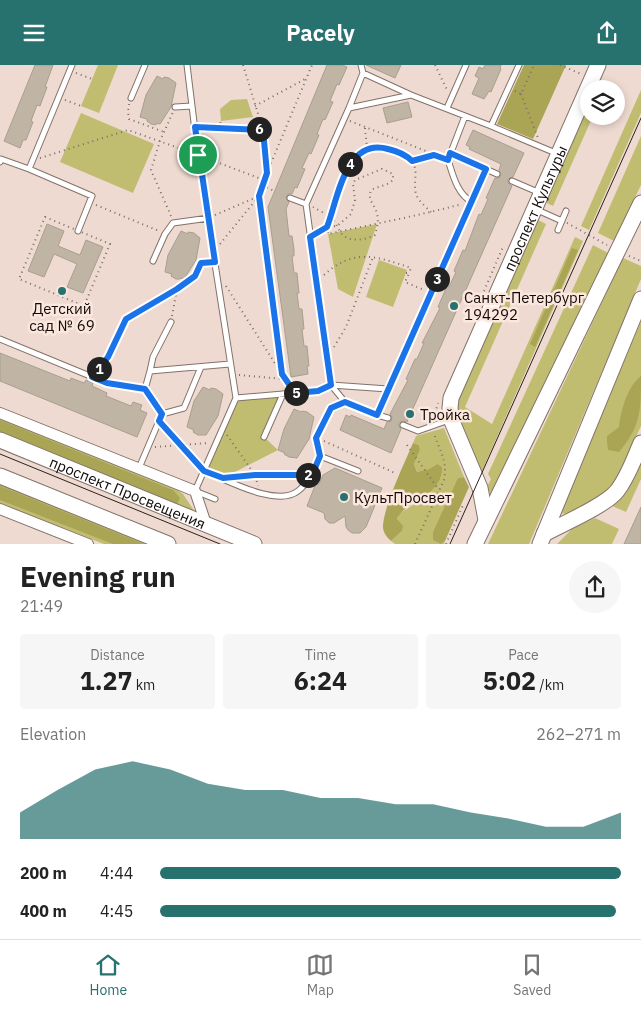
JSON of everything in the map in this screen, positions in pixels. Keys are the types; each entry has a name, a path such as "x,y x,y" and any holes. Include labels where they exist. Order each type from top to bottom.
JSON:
{"main road":[{"name":"проспект Культуры","path":"486,520 480,488 452,419 451,398 598,65"},
{"path":"476,544 641,203"},
{"path":"542,539 641,299"},
{"name":"проспект Просвещения","path":"0,441 254,544"},
{"path":"542,539 606,501 616,492 625,479 641,443"},
{"path":"0,476 168,544"}],"street":[{"path":"0,413 195,491 206,524"},
{"path":"0,509 88,544"}],"lane":[{"path":"131,98 145,65"},
{"path":"187,65 198,155 236,398 195,491 215,499"},
{"path":"360,65 363,73 306,204 331,385 345,402 388,418"},
{"path":"446,109 466,65"},
{"path":"491,126 519,65"},
{"path":"29,169 71,68"},
{"path":"363,73 411,95 559,155"},
{"path":"349,108 411,95"},
{"path":"175,107 192,106"},
{"path":"464,116 448,160 460,192 472,202"},
{"path":"450,153 497,174"},
{"path":"0,162 1,159 29,169 92,196 78,231"},
{"path":"377,415 486,169"},
{"path":"512,181 541,193"},
{"path":"290,198 306,204"},
{"path":"534,209 562,221"},
{"path":"558,230 566,211"},
{"path":"152,261 165,234 173,223 208,218"},
{"path":"201,263 215,262"},
{"path":"145,389 153,357 171,322"},
{"path":"0,339 107,383 145,389 162,414"},
{"path":"150,371 230,364"},
{"path":"162,414 184,408 201,367"},
{"path":"236,398 318,391 331,385 388,389"},
{"path":"264,437 283,394"},
{"path":"204,471 259,493 285,497 298,491 312,475 320,456 316,438 331,408 345,402"},
{"path":"139,468 162,414"},
{"path":"403,425 418,431 452,419"},
{"path":"320,456 358,471"}],"path":[{"path":"243,65 263,130 267,173"},
{"path":"213,246 220,244 259,196 312,65"},
{"path":"435,65 451,99"},
{"path":"521,94 534,65"},
{"path":"560,65 583,75"},
{"path":"71,68 92,79"},
{"path":"255,106 307,77"},
{"path":"508,88 521,94 541,147"},
{"path":"59,97 81,107"},
{"path":"131,98 128,112 129,119 164,133"},
{"path":"173,223 151,169 160,141 175,107"},
{"path":"344,119 448,160"},
{"path":"219,128 221,121"},
{"path":"195,127 263,130"},
{"path":"365,128 367,148"},
{"path":"33,160 128,130 264,180"},
{"path":"430,212 418,197 415,189 415,167 412,161 403,154 383,147 367,148 351,163 346,171 332,208 327,227 328,234 377,224 430,212 472,202"},
{"path":"412,161 434,155"},
{"path":"306,204 331,217 337,226 340,232 348,238 355,240 365,239 374,235 378,216 369,195 370,190 389,184 393,180 393,175 382,169 355,180 353,184 355,200 350,214 337,226 327,227 310,237"},
{"path":"262,186 275,191"},
{"path":"208,218 259,196"},
{"path":"259,196 282,374"},
{"path":"89,202 165,234"},
{"path":"45,217 78,231 110,244 84,306 19,279 45,217"},
{"path":"562,221 611,247"},
{"path":"625,254 641,261"},
{"path":"326,357 342,336 373,257"},
{"path":"316,283 334,266 348,259 373,257 382,258 411,268 407,273 405,282 431,293"},
{"path":"92,377 108,357 126,319 177,289 195,276 201,263"},
{"path":"216,271 295,393"},
{"path":"171,322 177,289"},
{"path":"232,374 285,379"},
{"path":"159,421 204,471"},
{"path":"222,428 255,475 259,493"},
{"path":"316,438 395,473"},
{"path":"148,447 216,443"},
{"path":"407,445 439,490"},
{"path":"223,478 255,475 312,475"},
{"path":"446,544 464,503"}],"shaded area":[{"path":"98,65 118,65 99,113 81,106"},
{"path":"524,65 566,65 533,139 497,124"},
{"path":"641,90 641,113 589,230 581,226"},
{"path":"247,99 253,117 221,121 220,109 231,100"},
{"path":"81,113 154,144 133,193 60,162"},
{"path":"580,125 589,125 553,206 545,202"},
{"path":"641,136 641,185 614,241 598,233"},
{"path":"538,220 546,224 465,407 492,424 575,237 583,241 482,471 479,469 462,435 457,408 458,398"},
{"path":"377,224 353,297 338,289 328,234"},
{"path":"593,245 608,253 492,496 487,487 491,479 488,474"},
{"path":"572,248 578,250 535,347 530,344"},
{"path":"623,258 641,266 641,279 529,544 488,544"},
{"path":"379,260 407,270 393,307 366,297"},
{"path":"641,321 641,426 612,488 602,496 565,514 562,513 563,507"},
{"path":"641,376 640,409 636,426 619,452 608,450 607,436 619,427 621,413 628,392"},
{"path":"283,394 264,437 278,450 223,478 204,471 236,398"},
{"path":"0,417 173,487 183,494 195,512 0,435"},
{"path":"0,420 173,490 180,498 177,505 0,432"},
{"path":"444,428 464,477 458,478 441,544 395,544 391,541 402,531 397,520 399,514 425,497 437,464 429,469 417,472 414,464 420,450 419,445 413,443 416,436"},
{"path":"413,443 419,445 420,450 414,464 417,472 429,469 437,464 442,467 441,477 430,492 401,513 397,519 403,526 402,531 391,541 383,528 386,510"},
{"path":"641,458 641,479 626,512 612,506"},
{"path":"464,477 469,487 445,541 441,544 433,540 433,532 458,478"},
{"path":"0,483 151,544 104,544 0,503"},
{"path":"0,486 144,544 113,544 0,500"},
{"path":"595,518 619,529 612,544 557,544 572,529"}],"building":[{"path":"35,65 53,65 40,106 37,105 26,140 23,140 20,148 4,141"},
{"path":"327,65 347,67 339,85 337,84 330,101 333,102 325,120 323,119 311,154 309,153 302,168 305,169 297,188 295,187 292,194 288,194 286,197 289,202 286,209 289,236 292,236 294,249 294,256 292,256 294,273 297,273 299,309 302,309 304,346 307,346 309,366 307,366 308,374 291,377 268,207"},
{"path":"366,65 401,65 395,78"},
{"path":"485,65 501,65 501,69 491,92 489,91 484,99 472,94 479,78 475,76 479,67 483,69"},
{"path":"157,76 163,79 164,77 169,78 176,83 171,107 160,124 156,123 156,125 140,117 146,95"},
{"path":"408,102 412,117 387,123 383,108"},
{"path":"473,130 524,153 513,177 508,179 508,183 512,186 407,422 399,423 401,429 391,453 340,430 346,415 350,417 351,415 384,429 387,422 391,421 392,417 390,414 408,380 406,379 440,308 438,307 447,286 449,287 456,272 454,271 463,250 465,251 479,214 481,215 488,199 486,198 495,178 499,178 501,175 499,170 501,164 469,149 470,147 466,145"},
{"path":"47,224 64,231 58,246 80,255 86,240 103,247 83,293 67,287 77,264 54,254 44,277 28,271"},
{"path":"181,231 188,234 188,232 194,233 200,238 196,260 184,279 176,279 171,276 172,274 165,272 168,255"},
{"path":"0,353 70,381 71,378 84,383 86,380 93,383 92,386 107,393 106,396 131,406 133,402 142,405 140,410 147,413 137,437 0,381"},
{"path":"203,387 210,390 211,388 216,389 223,394 218,416 206,435 198,435 193,432 194,430 187,427 194,401"},
{"path":"294,409 307,412 314,417 309,439 297,458 289,457 278,450 284,429"},
{"name":"КультПросвет","path":"335,468 382,488 366,527 360,533 352,533 348,530 345,516 334,523 329,523 325,519 324,513 307,506 316,483 319,484 323,475"},
{"path":"641,507 641,544 624,544"}],"tram line":[{"path":"450,544 641,118"},
{"path":"0,454 220,544"}],"place":[{"name":"Детский сад № 69","path":"62,291"},
{"name":"Санкт-Петербург 194292","path":"454,306"},
{"name":"Тройка","path":"410,414"},
{"name":"КультПросвет","path":"344,497"}],"route":[{"path":"195,127 263,130 267,173 259,196 282,374 295,393 318,391 331,385 310,237 327,227 332,208 351,163 367,148 383,147 403,154 412,161 434,155 448,160 450,153 486,169 377,415 345,402 331,408 316,438 320,456 312,475 255,475 223,478 204,471 159,421 162,414 145,389 122,387 92,377 108,357 126,319 177,289 195,276 201,263 215,262 198,155 195,127"}]}
